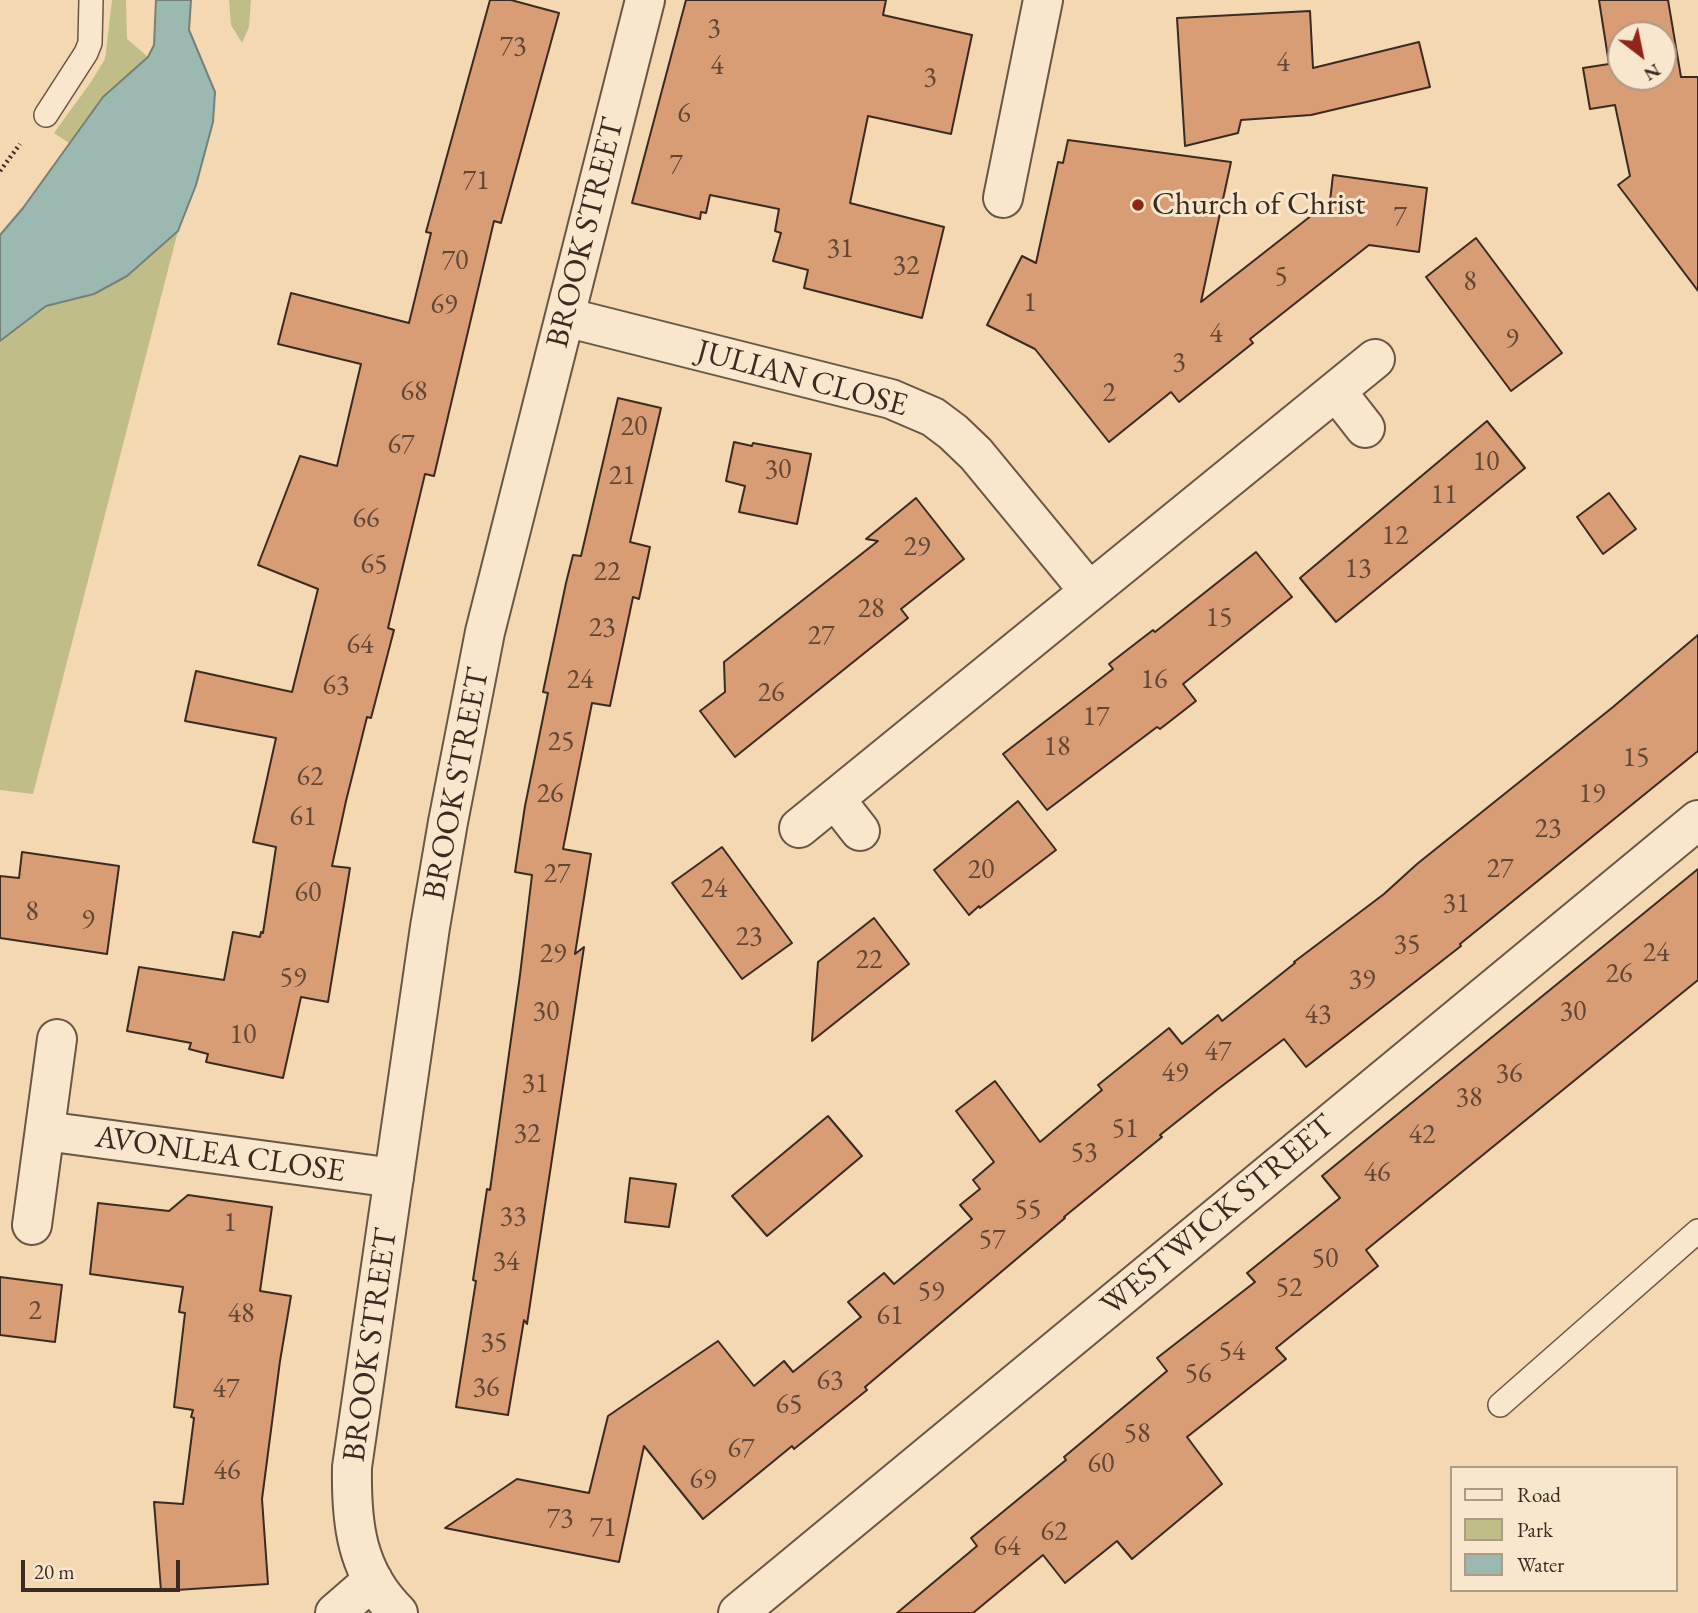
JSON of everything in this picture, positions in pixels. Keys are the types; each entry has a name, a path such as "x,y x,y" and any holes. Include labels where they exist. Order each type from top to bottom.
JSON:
{"street":[{"name":"BROOK STREET","path":"373,1580 361,1555 353,1526 352,1468 432,914 485,632 645,0"},
{"path":"1003,198 1043,0"},
{"name":"JULIAN CLOSE","path":"565,317 891,400 933,417 976,454 1089,591"},
{"path":"799,828 1375,359"},
{"path":"1336,391 1365,428"},
{"path":"835,799 860,831"},
{"name":"WESTWICK STREET","path":"738,1613 1698,820"},
{"path":"32,1224 57,1039"},
{"name":"AVONLEA CLOSE","path":"45,1131 394,1178"},
{"path":"335,1613 373,1580 398,1613"}],"lane":[{"path":"46,115 90,43 92,0"},
{"path":"1500,1405 1698,1231"}],"green space":[{"path":"112,0 126,0 127,39 148,57 103,97 69,143 54,133 105,59"},
{"path":"229,0 251,0 249,27 242,43 231,25"},
{"path":"178,231 33,794 0,790 0,341 46,306 94,294 127,276"}],"water":[{"path":"156,0 191,0 189,30 215,92 213,122 196,185 178,231 127,276 94,294 46,306 0,341 0,235 23,208 103,97 148,57 154,45"}],"building":[{"path":"490,0 511,0 559,13 501,223 494,221 434,476 425,474 388,628 394,630 371,718 367,717 346,801 332,866 350,868 328,1002 301,997 283,1078 206,1062 208,1054 189,1049 191,1043 127,1031 139,967 224,980 233,932 260,937 261,932 263,933 276,847 253,842 276,738 185,721 196,671 292,692 318,589 258,565 300,456 337,466 361,364 278,344 291,293 409,323 431,233 426,232"},
{"path":"686,0 886,0 883,15 972,35 951,134 868,116 850,203 944,227 922,318 804,288 808,270 773,261 781,233 775,231 779,209 710,195 706,213 701,212 700,219 632,203"},
{"path":"1599,0 1668,0 1672,21 1607,21 1607,51"},
{"path":"1310,11 1313,68 1419,42 1430,87 1311,115 1241,120 1238,133 1185,146 1177,18"},
{"path":"1677,53 1681,77 1698,77 1698,291 1618,185 1630,176 1615,105 1590,109 1583,68 1607,64 1607,91 1677,91"},
{"path":"1068,140 1231,162 1201,302 1330,201 1333,175 1427,188 1419,252 1369,245 1250,339 1253,343 1179,402 1171,392 1109,442 1035,349 987,325 1022,256 1036,263 1058,162 1063,163"},
{"path":"1476,238 1562,353 1511,391 1426,277"},
{"path":"618,398 661,408 630,542 650,547 639,599 633,597 610,706 592,703 563,849 591,854 575,954 584,947 527,1324 524,1320 508,1415 456,1407 520,975 532,875 515,872 525,806 548,693 543,692 573,555 581,556"},
{"path":"1487,421 1525,468 1336,622 1300,578"},
{"path":"734,442 811,454 797,524 739,512 745,486 726,481"},
{"path":"1609,493 1636,529 1603,554 1577,517"},
{"path":"916,498 964,559 901,609 908,618 735,757 700,711 725,692 724,662 878,541 866,539"},
{"path":"1256,552 1292,597 1183,684 1196,701 1047,810 1003,754 1113,669 1109,664 1153,630 1155,632"},
{"path":"1698,635 1698,751 1460,944 1461,946 1306,1067 1284,1039 1218,1089 1160,1135 1162,1137 865,1387 867,1390 794,1449 792,1446 703,1519 644,1446 619,1562 445,1528 517,1479 589,1493 608,1416 718,1341 754,1386 784,1361 793,1372 861,1317 848,1302 884,1273 894,1284 972,1219 960,1205 980,1189 973,1180 994,1162 956,1111 995,1081 1040,1142 1102,1090 1098,1085 1169,1028 1182,1044 1218,1015 1222,1021 1384,894 1417,864 1613,707"},
{"path":"1018,801 1056,850 969,915 934,870"},
{"path":"722,847 792,943 742,979 672,883"},
{"path":"22,852 119,866 107,954 0,938 0,876 19,878"},
{"path":"1698,869 1698,980 1366,1250 1378,1266 1276,1348 1286,1359 1187,1437 1222,1484 1132,1559 1117,1541 1065,1583 1043,1555 973,1613 897,1613 977,1546 971,1538 1066,1460 1064,1457 1167,1371 1157,1358 1255,1282 1247,1273 1340,1198 1322,1176"},
{"path":"874,918 909,964 812,1041 818,962"},
{"path":"828,1116 862,1156 767,1236 732,1196"},
{"path":"630,1178 676,1184 669,1227 625,1222"},
{"path":"188,1195 272,1207 260,1291 291,1296 262,1499 268,1584 161,1591 154,1502 183,1504 194,1418 191,1417 193,1410 174,1407 185,1313 179,1312 183,1287 90,1274 98,1203 169,1211"},
{"path":"0,1277 62,1285 55,1342 0,1335"}],"place":[{"name":"Church of Christ","path":"1138,205"}]}
